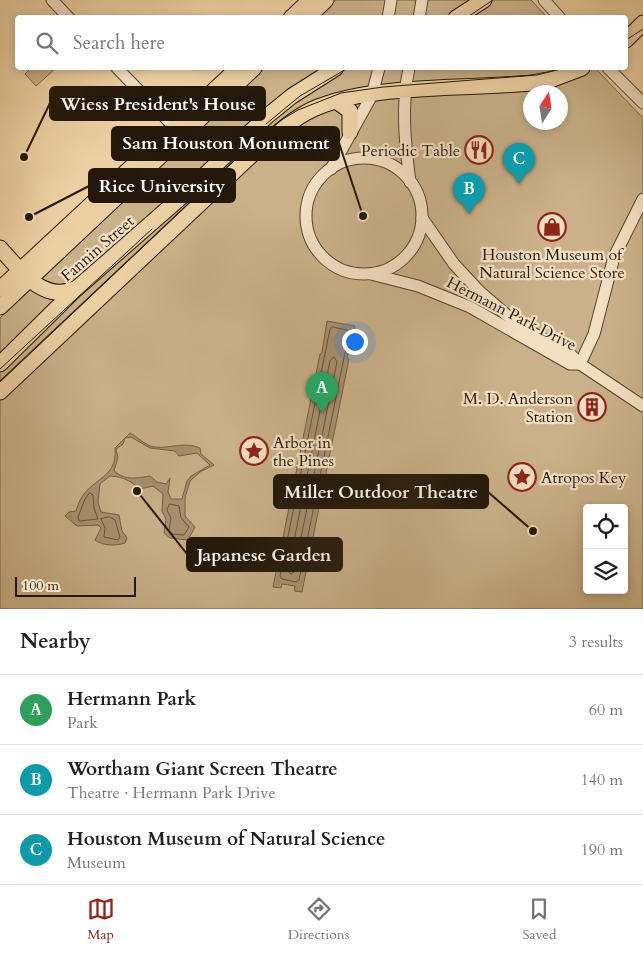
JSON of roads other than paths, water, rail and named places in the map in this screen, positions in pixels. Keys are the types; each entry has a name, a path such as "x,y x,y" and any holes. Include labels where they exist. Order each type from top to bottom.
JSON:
{"main road":[{"path":"294,15 310,0"},
{"path":"310,15 326,0"},
{"path":"461,15 484,0"},
{"path":"628,38 643,23"},
{"path":"179,132 236,70"},
{"path":"0,307 24,275 179,132 252,70"},
{"name":"Fannin Street","path":"0,364 76,289 188,191 273,112 292,96 333,70"},
{"path":"0,392 258,149 290,122 316,108 336,101 405,91 531,83 553,79 577,70"},
{"path":"336,101 350,111 350,132"},
{"path":"0,248 24,275 54,293 64,294 76,289"},
{"path":"0,289 24,275"}],"street":[{"path":"52,0 66,15"},
{"path":"388,15 391,0"},
{"path":"420,15 422,0"},
{"path":"544,0 557,15"},
{"path":"119,70 179,132"},
{"path":"331,169 345,162 360,159 374,160 389,164 410,182 419,199 422,218 419,236 410,252 397,264 372,274 352,272 338,268 319,253 310,239 306,222 307,206 316,185 331,169 372,95 378,70"},
{"path":"409,70 405,91 404,125 410,182"},
{"path":"610,70 643,103"},
{"path":"580,364 596,328 609,269 643,199"},
{"path":"629,227 643,214"},
{"name":"Hermann Park Drive","path":"422,218 454,264 479,291 517,324 571,355 580,364 643,406"},
{"name":"Hermann Park Drive","path":"372,274 418,286 470,307 570,364 580,364"}],"water":[{"path":"327,321 355,326 347,357 349,359 302,592 294,591 295,586 282,584 281,588 273,587"},
{"path":"130,433 147,445 154,447 188,445 200,448 201,454 214,465 200,472 190,481 185,498 185,516 195,527 188,540 170,538 164,533 166,519 162,511 163,494 153,486 140,489 120,477 110,476 100,484 98,502 101,512 119,515 122,531 127,538 125,543 110,545 98,542 95,540 101,528 98,525 77,526 65,516 69,512 76,511 86,491 111,468 115,459 115,448","holes":["131,437 150,448 175,451 179,456 197,453 210,465 191,476 187,481 182,499 171,499 168,492 170,478 166,484 157,482 150,476 127,478 114,471 118,457 116,449 123,444 125,438"]}],"tram line":[{"path":"470,15 493,0"},
{"path":"628,39 643,29"},
{"path":"266,124 300,96 345,70"},
{"path":"0,382 253,143 283,119 298,110 341,93 383,87 537,75 557,70"},
{"path":"0,369 152,229"}],"place":[{"name":"Periodic Table","path":"479,150"},
{"name":"Wiess President's House","path":"24,157"},
{"name":"Houston Museum of Natural Science","path":"519,184"},
{"name":"Wortham Giant Screen Theatre","path":"469,214"},
{"name":"Sam Houston Monument","path":"363,216"},
{"name":"Rice University","path":"29,217"},
{"name":"Houston Museum of Natural Science Store","path":"552,227"},
{"name":"M. D. Anderson Station","path":"592,407"},
{"name":"Hermann Park","path":"322,413"},
{"name":"Arbor in the Pines","path":"254,451"},
{"name":"Atropos Key","path":"522,477"},
{"name":"Japanese Garden","path":"137,491"},
{"name":"Miller Outdoor Theatre","path":"533,531"}]}
